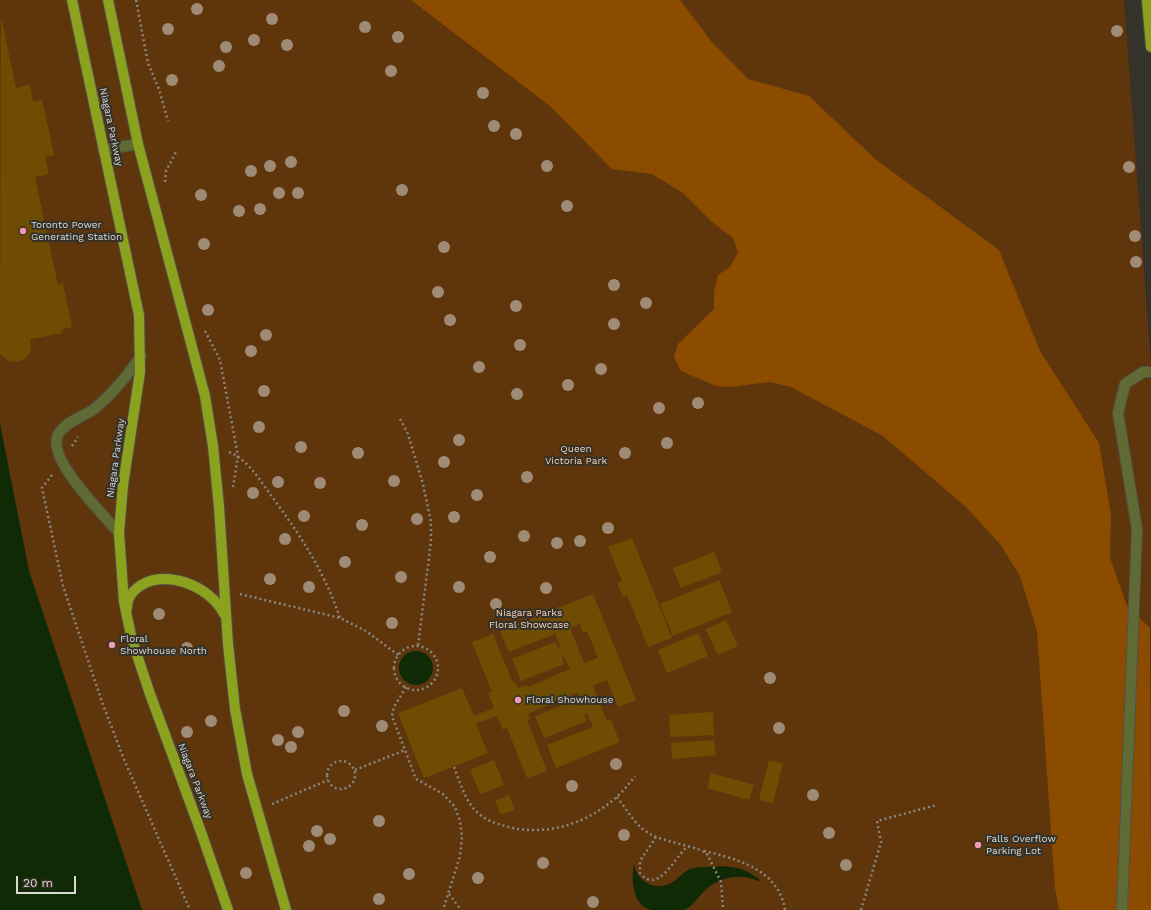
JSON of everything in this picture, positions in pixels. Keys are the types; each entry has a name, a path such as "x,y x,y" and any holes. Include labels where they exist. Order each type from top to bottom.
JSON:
{"main road":[{"name":"Niagara Parkway","path":"72,0 139,316 141,356 136,402 123,485 119,533 122,588 127,616 150,694 228,910"},
{"path":"108,0 138,144 205,396 213,446 224,592 235,708 247,774 286,910"},
{"path":"1140,0 1151,43"},
{"path":"1147,0 1151,43"},
{"path":"127,616 129,599 134,591 150,582 166,579 186,583 210,596 220,606 227,624"}],"street":[{"path":"103,150 138,144"},
{"path":"119,533 66,471 56,446 56,439 59,432 75,420 93,410 109,396 127,376 141,356"},
{"path":"1122,910 1137,529 1118,413 1125,384 1143,372 1151,372"}],"path":[{"path":"136,0 148,62 159,89 168,121"},
{"path":"400,419 408,434 424,484 431,522 432,541 418,646"},
{"path":"82,431 62,463 42,488 63,586 123,757 190,910"},
{"path":"213,446 238,456 250,467 313,556 332,595 340,618"},
{"path":"224,592 253,596 340,618 366,631 398,654"},
{"path":"407,647 424,647 433,654 438,664 437,676 425,688 414,690 406,687 398,682 394,671 394,665 398,654 407,647"},
{"path":"406,687 394,707 392,716 416,779 443,794 455,807 460,821 462,837 460,856 443,910"},
{"path":"354,770 405,750"},
{"path":"336,762 347,762 354,770 354,781 347,788 336,788 328,780 328,770 336,762"},
{"path":"454,767 465,795 481,816 497,824 517,829 546,829 570,825 600,811 617,797 635,776"},
{"path":"257,811 328,780"},
{"path":"617,797 641,827 656,837 687,847 736,858 755,868 773,883 779,892 785,910"},
{"path":"861,910 881,842 877,821 937,805"},
{"path":"656,837 639,864 640,873 648,880 661,877 687,847"},
{"path":"704,851 713,864 721,882 723,910"},
{"path":"449,893 461,910"}],"green space":[{"name":"Queen Victoria Park","path":"0,0 1124,0 1151,366 1151,910 142,910 29,571 0,424"}],"shaded area":[{"path":"411,0 680,0 711,41 748,79 809,96 875,159 999,250 1040,351 1099,443 1111,515 1110,558 1127,606 1150,628 1151,910 1059,910 1055,888 1037,631 1020,576 1000,544 966,507 883,436 791,387 770,382 729,387 716,386 681,371 674,357 678,344 714,309 714,292 718,275 730,267 738,253 733,238 712,222 683,193 652,174 612,169 550,106"},
{"path":"0,424 29,571 142,910 0,910"},
{"path":"416,651 428,656 433,668 428,680 416,685 404,680 399,668 404,656"},
{"path":"634,864 643,880 659,886 671,883 693,868 717,866 744,870 762,882 755,879 732,877 718,881 712,885 685,910 651,910 640,903 636,897 633,884"}],"building":[{"name":"Toronto Power Generating Station","path":"1,17 16,88 30,85 33,102 42,99 54,155 45,157 49,174 35,177 58,285 63,284 72,327 62,329 63,333 30,339 30,353 24,359 17,362 8,361 0,354"},
{"path":"632,538 672,638 648,647 627,595 623,597 617,583 622,581 608,547"},
{"path":"714,552 722,572 681,588 673,568"},
{"path":"719,580 732,612 673,636 660,604"},
{"path":"593,594 636,700 618,707 607,680 593,686 607,721 611,720 620,742 556,768 547,745 593,727 587,713 584,714 587,721 544,738 535,716 579,699 581,706 584,705 578,692 528,714 530,719 527,720 547,771 527,778 507,728 503,730 497,716 476,724 488,753 424,778 398,713 462,688 474,716 494,708 488,693 492,692 472,642 493,634 513,683 515,682 518,688 527,685 528,687 570,669 564,656 562,657 564,664 521,681 512,659 555,642 559,649 561,648 555,634 509,652 500,631","holes":["580,624 583,633 587,631 598,658 584,663 570,628"]},
{"path":"726,620 738,646 718,655 706,629"},
{"path":"698,633 708,656 667,673 658,650"},
{"path":"713,712 714,735 670,737 669,715"},
{"path":"714,740 716,755 672,759 671,743"},
{"path":"494,760 504,785 480,794 470,770"},
{"path":"769,760 783,764 773,803 759,800"},
{"path":"711,773 754,785 749,800 707,788"},
{"path":"509,795 515,810 501,815 495,801"}],"place":[{"name":"Toronto Power Generating Station","path":"23,231"},
{"name":"Floral Showhouse North","path":"112,645"},
{"name":"Floral Showhouse","path":"518,700"},
{"name":"Falls Overflow Parking Lot","path":"978,845"}],"park label":[{"name":"Niagara Parks Floral Showcase","path":"529,618"}]}
